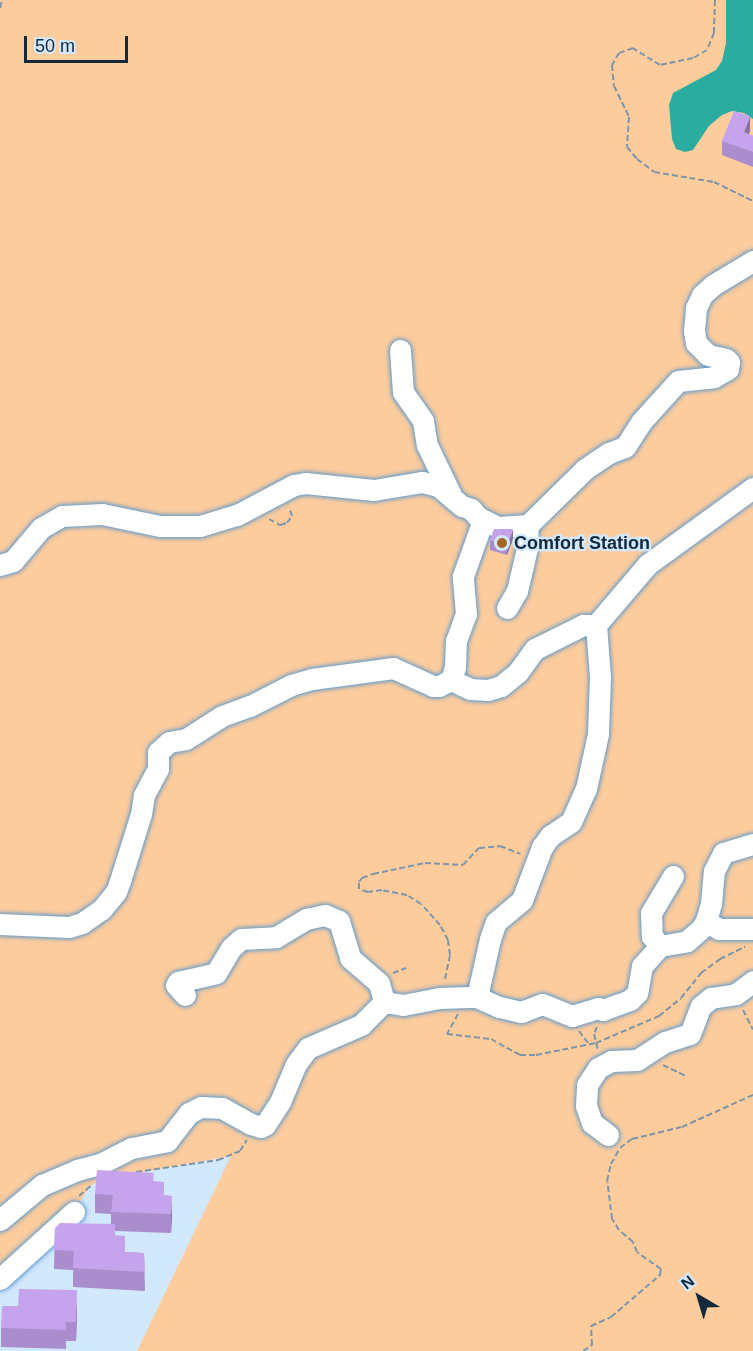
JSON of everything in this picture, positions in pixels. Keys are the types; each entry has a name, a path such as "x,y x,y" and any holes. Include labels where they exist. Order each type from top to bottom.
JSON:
{"street":[{"path":"0,565 13,561 31,538 52,520 70,514 102,514 174,528 200,526 237,515 294,485 306,483 374,490 422,482 438,486 483,520 498,527 528,525 585,469 609,453 625,447 641,422 678,381 714,377 728,369 729,362 726,359 708,355 696,343 694,332 696,308 702,296 713,285 753,261"},
{"path":"400,350 403,392 423,421 427,445 451,496"},
{"path":"477,998 496,922 522,900 542,847 550,836 571,822 586,789 598,734 600,677 596,625 648,564 753,488"},
{"path":"0,924 69,927 92,918 102,909 116,892 144,795 158,770 158,752 169,742 186,739 222,716 250,706 291,685 312,679 393,668 433,686 440,686 451,680 455,668 456,641 466,614 462,588 466,564 483,520"},
{"path":"507,608 516,591 527,548 528,525"},
{"path":"451,680 471,689 488,690 501,686 518,672 535,649 583,625 596,625"},
{"path":"384,1002 403,1005 446,1004 477,998 499,1007 521,1012 542,1004 572,1016 597,1008 603,1010 630,1000 637,993 642,966 660,946 687,941 706,921 711,904 712,878 723,853 753,844"},
{"path":"660,946 652,936 651,913 673,876"},
{"path":"185,995 176,985 178,982 216,973 231,948 241,939 276,937 285,934 306,918 325,915 339,921 350,958 379,983 384,1002"},
{"path":"706,921 719,929 753,929"},
{"path":"608,1135 592,1123 585,1095 590,1080 604,1064 628,1058 637,1060 664,1042 690,1034 697,1012 711,999 736,994 753,981"},
{"path":"0,1221 42,1185 77,1170 100,1164 132,1148 153,1146 167,1141 189,1113 201,1107 222,1108 256,1126 266,1125 280,1102 291,1074 308,1048 361,1025 384,1002"},
{"path":"0,1279 74,1212"}],"path":[{"path":"0,8 2,0"},
{"path":"715,0 714,33 707,50 693,58 660,64 633,48 619,53 612,65 614,86 629,117 627,147 637,159 654,172 714,182 753,201"},
{"path":"542,847 528,856 500,846 479,848 463,865 425,863 362,878 359,889 408,895 422,904 440,925 448,940 450,955 446,1004 459,1015 448,1029 447,1034 490,1039 520,1055 536,1055 596,1043 659,1016 681,999 701,973 720,958 753,944"},
{"path":"736,994 753,1030"},
{"path":"603,1010 594,1034 604,1064"},
{"path":"644,1056 686,1076"},
{"path":"583,1351 592,1344 591,1326 611,1317 660,1275 661,1269 637,1252 633,1242 612,1219 606,1181 611,1164 620,1148 632,1139 682,1126 753,1095"},
{"path":"133,1173 232,1156 240,1151 256,1126"},
{"path":"74,1212 81,1194 100,1180"}],"shaded area":[{"path":"0,0 753,0 753,1351 137,1351 231,1156 100,1180 89,1187 74,1212 0,1279"},
{"path":"726,0 753,0 753,119 744,113 732,111 722,115 709,126 693,150 685,152 676,149 672,139 669,105 673,93 716,70 722,61 726,43"}],"building":[{"path":"734,111 750,116 744,132 753,136 753,152 722,141"},
{"path":"494,529 513,529 507,546 490,540"},
{"path":"97,1170 154,1173 153,1181 164,1182 164,1195 172,1196 171,1214 111,1212 113,1195 95,1194"},
{"path":"60,1223 115,1224 115,1235 125,1236 125,1252 144,1253 145,1272 73,1268 74,1251 54,1250 55,1228"},
{"path":"19,1289 77,1290 76,1322 66,1322 66,1330 1,1328 2,1306 18,1306"}],"place":[{"name":"Comfort Station","path":"502,543"}]}
